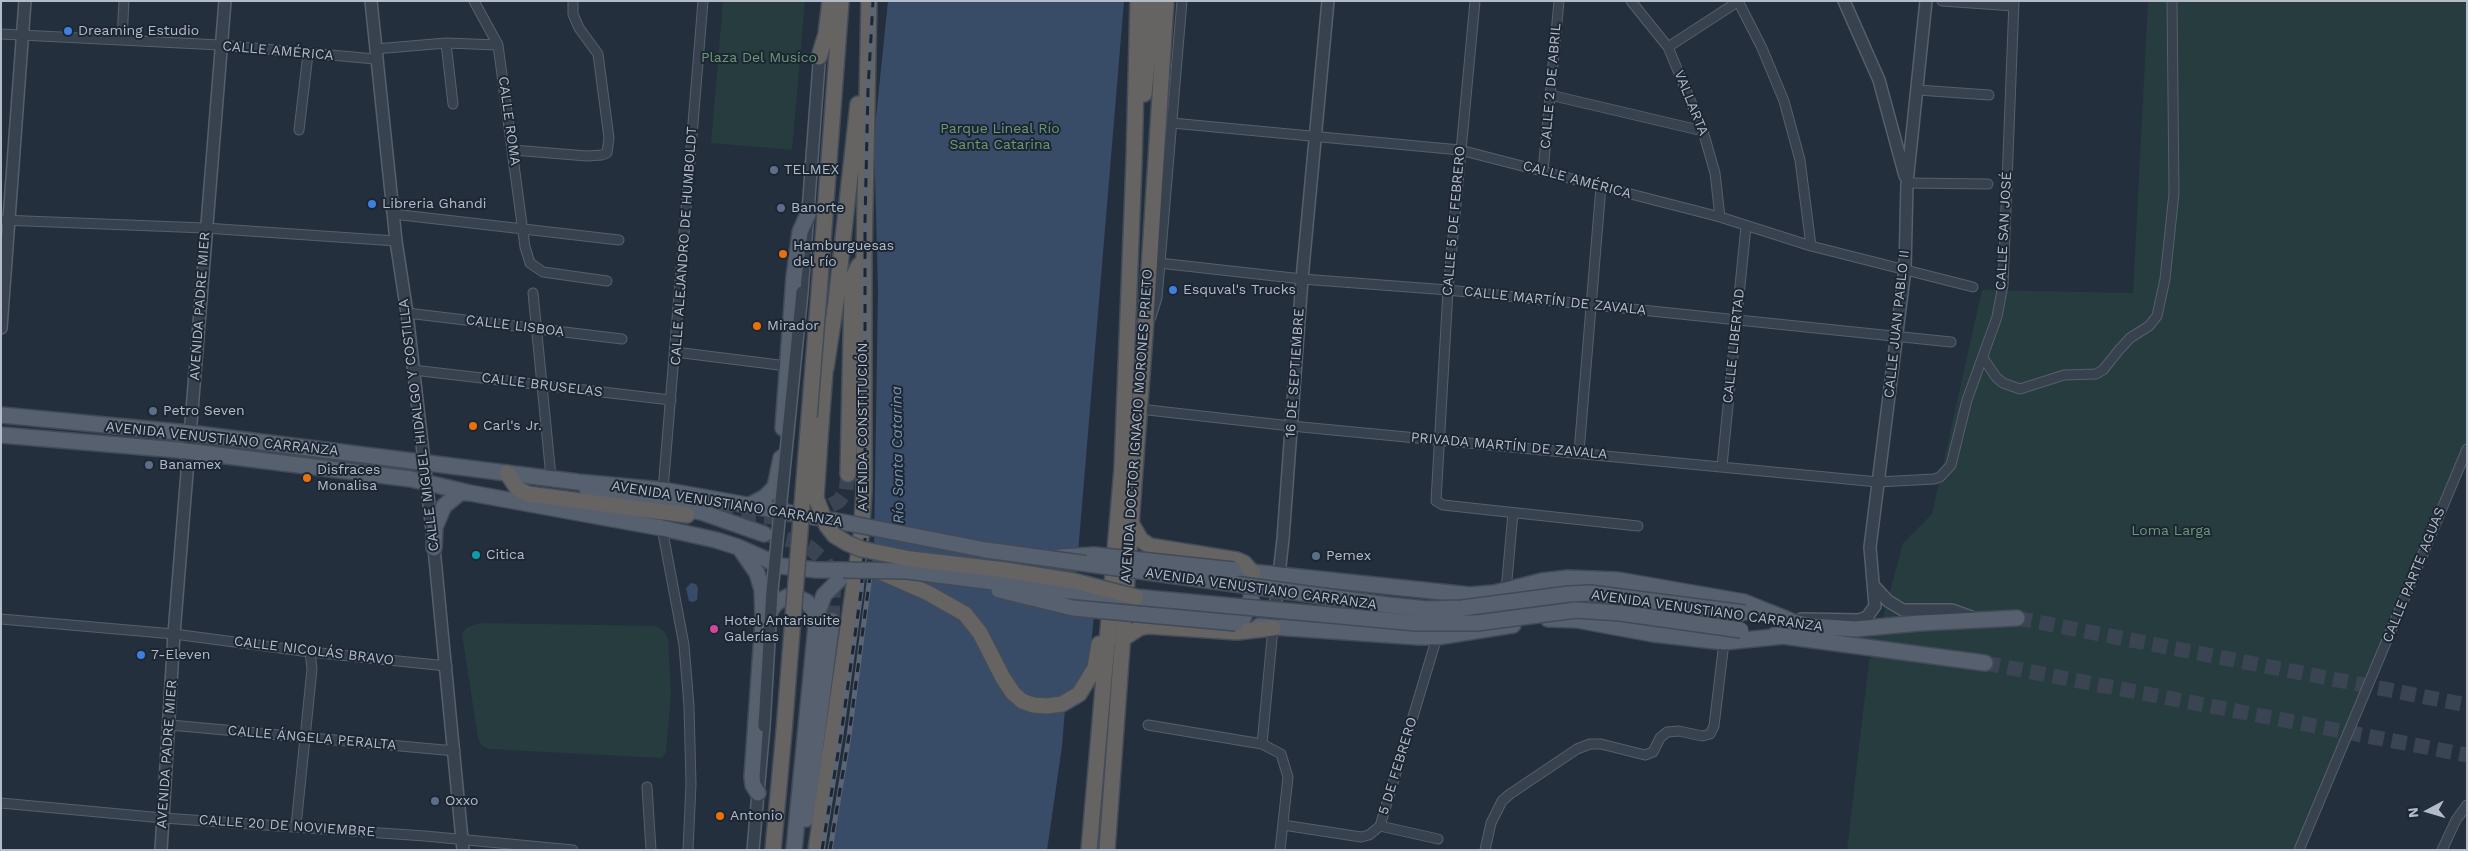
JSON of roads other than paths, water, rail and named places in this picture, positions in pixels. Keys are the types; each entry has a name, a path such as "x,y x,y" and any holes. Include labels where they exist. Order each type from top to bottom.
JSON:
{"highway":[{"path":"819,57 826,34 830,1"},
{"path":"774,850 842,1"},
{"name":"AVENIDA DOCTOR IGNACIO MORONES PRIETO","path":"1089,850 1122,469 1134,162 1138,1"},
{"path":"1134,162 1150,50 1153,1"},
{"name":"AVENIDA DOCTOR IGNACIO MORONES PRIETO","path":"1107,850 1145,334 1166,1"},
{"path":"826,368 836,302 869,6"},
{"name":"AVENIDA CONSTITUCIÓN","path":"816,850 861,536 864,491 864,257 869,6"},
{"path":"828,192 834,236 816,498 827,526 834,535 861,549 1074,582 1136,597"},
{"path":"848,474 852,294 854,275 864,257"},
{"path":"872,571 917,588 965,614 980,633 1003,678 1022,701 1033,705 1047,706 1062,704 1079,694 1095,668 1100,637 1126,381"},
{"path":"507,473 517,488 528,494 687,515"},
{"path":"1131,523 1141,540 1150,546 1237,560 1244,563 1253,573"},
{"path":"1121,640 1139,628 1148,626 1237,632 1273,628"}],"main road":[{"path":"750,505 771,492 777,480 782,449 787,366 800,232 808,214"},
{"name":"AVENIDA VENUSTIANO CARRANZA","path":"1,415 190,433 551,477 578,482 663,490 853,524 949,544 1354,602 1418,608 1462,608 1590,593 1745,613 1820,627 1855,629 1977,619 2017,618"},
{"name":"AVENIDA VENUSTIANO CARRANZA","path":"1,435 188,452 427,482 470,493 662,528 738,547 781,566 842,574 872,571 907,571 1049,589 1416,623 1477,623 1556,612 1594,611 1985,663"},
{"path":"578,482 593,492 693,510 764,534"},
{"path":"434,548 435,526 444,506 461,492 470,493"},
{"path":"738,547 752,563 761,582 763,621 752,777 758,793"},
{"path":"1047,559 1094,555 1446,594 1470,595 1506,591 1542,581 1583,578 1618,580 1744,602 1789,620"},
{"path":"1238,624 1251,598 1253,573"},
{"path":"794,850 818,615 824,595 842,574"},
{"path":"962,577 976,584 1056,605 1273,628 1437,637 1536,620 1577,620 1653,634 1724,642 1784,636"},
{"path":"1577,620 1590,608 1593,600 1583,578"},
{"path":"1307,630 1302,626 1297,615 1299,591 1305,586 1321,579"},
{"path":"763,621 776,603 787,597 802,598 812,606 818,615"},
{"path":"801,850 832,621"}],"street":[{"path":"1,328 6,220 25,1"},
{"path":"122,39 124,1"},
{"name":"AVENIDA PADRE MIER","path":"161,850 174,634 224,1"},
{"name":"CALLE MIGUEL HIDALGO Y COSTILLA","path":"371,1 375,54 396,241 427,482 447,666 463,845"},
{"name":"CALLE ROMA","path":"474,1 498,45 522,227 530,263 544,272 607,281"},
{"path":"513,150 587,156 602,156 608,153 610,138 598,54 579,28 573,14 573,1"},
{"name":"CALLE ALEJANDRO DE HUMBOLDT","path":"663,490 676,352 703,1"},
{"path":"752,850 764,726 772,591 802,292 823,1"},
{"path":"1145,334 1157,298 1182,1"},
{"name":"16 DE SEPTIEMBRE","path":"1262,744 1280,576 1302,279 1328,1"},
{"name":"CALLE 5 DE FEBRERO","path":"1475,1 1448,290 1438,439 1436,501 1443,505 1513,513"},
{"name":"CALLE 2 DE ABRIL","path":"1543,171 1559,1"},
{"name":"VALLARTA","path":"1632,1 1668,47 1703,130 1715,173 1720,217"},
{"path":"1844,1 1879,80 1907,183 1988,184"},
{"name":"CALLE JUAN PABLO II","path":"1789,620 1864,619 1875,606 1875,587 1870,547 1905,269 1907,183 1926,1"},
{"path":"1942,1 2014,4"},
{"path":"1983,358 1996,377 2003,383 2020,389 2031,387 2059,376 2096,374 2103,370 2119,350 2149,326 2157,316 2165,279 2174,193 2172,1"},
{"path":"1668,47 1738,2 1762,48 1784,101 1800,160 1811,246"},
{"name":"CALLE SAN JOSÉ","path":"1878,482 1934,479 1946,472 1951,466 1969,392 1997,317 2003,285 2014,4"},
{"name":"CALLE AMÉRICA","path":"1,34 220,45 308,54 375,54 446,43 498,45"},
{"path":"446,43 453,104"},
{"path":"298,130 308,54"},
{"path":"1918,90 1989,95"},
{"path":"1550,95 1703,130"},
{"name":"CALLE AMÉRICA","path":"1172,123 1460,150 1720,217 1811,246 1973,287"},
{"path":"1579,452 1601,186"},
{"path":"394,214 522,227 619,240"},
{"path":"6,220 205,228 396,241"},
{"name":"CALLE LIBERTAD","path":"1722,466 1746,226"},
{"name":"CALLE MARTÍN DE ZAVALA","path":"1159,263 1302,279 1448,290 1592,304 1951,342"},
{"path":"533,293 551,477"},
{"name":"CALLE LISBOA","path":"406,313 622,339"},
{"path":"676,352 787,366"},
{"name":"CALLE BRUSELAS","path":"413,370 671,400"},
{"name":"PRIVADA MARTÍN DE ZAVALA","path":"1139,409 1291,426 1878,482"},
{"name":"CALLE PARTE AGUAS","path":"2299,850 2363,702 2416,566 2467,448"},
{"path":"1506,591 1513,513 1638,526"},
{"path":"662,528 684,645 689,706 692,784 688,850"},
{"path":"1875,587 1888,601 1903,610 1952,610 1977,619"},
{"name":"CALLE NICOLÁS BRAVO","path":"1,619 174,634 310,652 447,666"},
{"name":"5 DE FEBRERO","path":"1283,825 1361,837 1370,835 1380,826 1437,637"},
{"path":"1485,850 1491,822 1502,801 1577,749 1590,744 1601,744 1645,756 1653,752 1660,738 1667,732 1679,731 1702,736 1710,734 1714,726 1724,642"},
{"path":"296,826 303,737 312,669 310,652"},
{"name":"CALLE ÁNGELA PERALTA","path":"170,725 455,751"},
{"path":"1148,726 1262,744 1281,754 1287,768 1288,777 1280,850"},
{"path":"647,787 651,850"},
{"name":"CALLE 20 DE NOVIEMBRE","path":"1,803 163,818 296,826 463,845 572,850"},
{"path":"2442,850 2456,820 2467,805"},
{"path":"1380,826 1438,839"}],"water":[{"name":"Río Santa Catarina","path":"888,1 1124,1 1073,613 1094,616 1090,654 1079,690 1066,697 1062,746 1047,850 831,850 874,551 878,290 874,137"},
{"path":"691,583 696,584 698,588 697,600 693,602 689,601 686,588"}],"tunnel":[{"path":"718,516 765,517 816,513 839,501 846,491 848,474"},
{"path":"764,534 794,541 809,547 825,561 834,578 832,621"},
{"path":"2017,618 2467,705"},
{"path":"1985,663 2467,755"}],"railway":[{"path":"822,850 841,735 861,592 865,545 865,221 868,90 873,1"},
{"path":"830,850 849,736 871,568"}],"place":[{"name":"Dreaming Estudio","path":"68,31"},
{"name":"TELMEX","path":"774,170"},
{"name":"Libreria Ghandi","path":"372,204"},
{"name":"Banorte","path":"781,208"},
{"name":"Hamburguesas del río","path":"783,254"},
{"name":"Esquval's Trucks","path":"1173,290"},
{"name":"Mirador","path":"757,326"},
{"name":"Petro Seven","path":"153,411"},
{"name":"Carl's Jr.","path":"473,426"},
{"name":"Banamex","path":"149,465"},
{"name":"Disfraces Monalisa","path":"307,478"},
{"name":"Citica","path":"476,555"},
{"name":"Pemex","path":"1316,556"},
{"name":"Hotel Antarisuite Galerías","path":"714,629"},
{"name":"7-Eleven","path":"141,655"},
{"name":"Oxxo","path":"435,801"},
{"name":"Antonio","path":"720,816"}],"park label":[{"name":"Plaza Del Musico","path":"759,58"},
{"name":"Parque Lineal Río Santa Catarina","path":"1000,138"},
{"name":"Loma Larga","path":"2171,531"}]}
